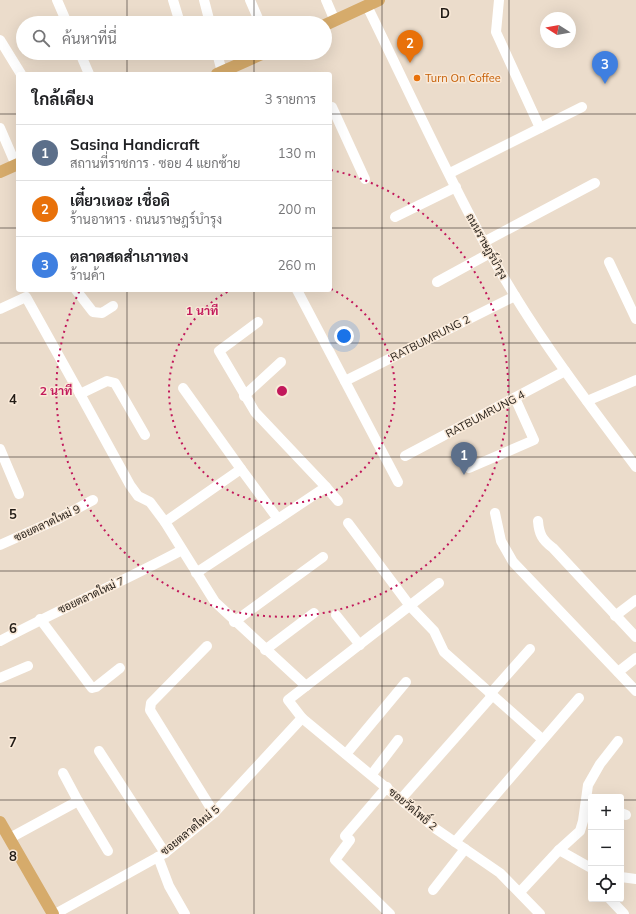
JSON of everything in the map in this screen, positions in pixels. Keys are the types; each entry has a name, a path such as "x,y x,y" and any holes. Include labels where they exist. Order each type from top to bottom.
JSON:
{"main road":[{"path":"332,22 379,0"},
{"path":"222,72 249,60"},
{"path":"0,172 16,164"},
{"path":"1,824 54,914"}],"street":[{"path":"57,0 64,16"},
{"path":"173,0 178,16"},
{"path":"204,0 208,16"},
{"path":"250,0 257,16"},
{"path":"326,0 329,16"},
{"path":"499,0 496,32 540,128"},
{"name":"ถนนราษฎร์บำรุง","path":"368,6 456,187 490,253 515,296 565,371 636,467"},
{"path":"0,40 20,72"},
{"path":"83,60 88,72"},
{"path":"218,60 220,72"},
{"path":"332,107 365,179"},
{"path":"450,173 582,107"},
{"path":"0,128 16,162"},
{"path":"484,242 595,183"},
{"path":"395,217 456,187"},
{"path":"438,282 490,253"},
{"path":"609,262 636,319"},
{"path":"78,292 94,312 102,313 113,306"},
{"path":"298,292 398,482"},
{"name":"RATBUMRUNG 2","path":"345,381 515,296"},
{"path":"0,309 26,297 130,485 138,496 150,502 165,522 215,602 234,622 306,686 439,583"},
{"path":"258,322 219,351 244,396 255,412 338,501"},
{"path":"244,396 281,362"},
{"name":"RATBUMRUNG 4","path":"405,456 565,371"},
{"path":"587,401 636,380"},
{"path":"80,394 106,381 114,383 145,435"},
{"path":"183,388 278,520"},
{"path":"469,468 534,440 515,398"},
{"path":"0,449 19,494"},
{"path":"165,522 241,469"},
{"path":"196,573 326,487"},
{"name":"ซอยตลาดใหม่ 9","path":"0,545 56,520 93,500"},
{"path":"495,513 501,540 513,562 636,691"},
{"path":"538,520 539,533 545,542 553,548 636,637"},
{"path":"348,523 410,606 434,631 444,652 542,739"},
{"name":"ซอยตลาดใหม่ 7","path":"0,640 40,619 138,574 182,550"},
{"path":"234,622 323,558"},
{"path":"615,616 636,600"},
{"path":"265,650 314,613"},
{"path":"336,615 360,645"},
{"path":"40,619 92,688 96,688 120,668"},
{"path":"207,646 151,703 150,710 214,813"},
{"path":"401,799 530,649"},
{"path":"618,672 636,658"},
{"path":"0,678 28,666"},
{"path":"346,754 406,682"},
{"name":"ซอยวัดโพธิ์ 2","path":"306,686 288,700 302,718 455,842 500,873 540,914"},
{"path":"455,842 542,739 579,698"},
{"name":"ซอยตลาดใหม่ 5","path":"54,914 161,855 214,813 302,718"},
{"path":"372,774 398,740"},
{"path":"588,794 587,790 592,777 618,741"},
{"path":"99,751 161,855 168,886 184,914"},
{"path":"63,773 108,852"},
{"path":"387,787 345,836 350,840 335,860 390,914"},
{"path":"10,838 78,801"},
{"path":"520,892 559,850 580,831 588,803"},
{"path":"433,890 465,849"},
{"path":"559,850 588,866"},
{"path":"624,877 636,879"},
{"path":"613,902 624,914"}],"place":[{"name":"เตี๋ยวเหอะ เชื่อดิ","path":"410,63"},
{"name":"Turn On Coffee","path":"417,78"},
{"name":"ตลาดสดสำเภาทอง","path":"605,84"},
{"name":"Sasina Handicraft","path":"464,475"}]}
